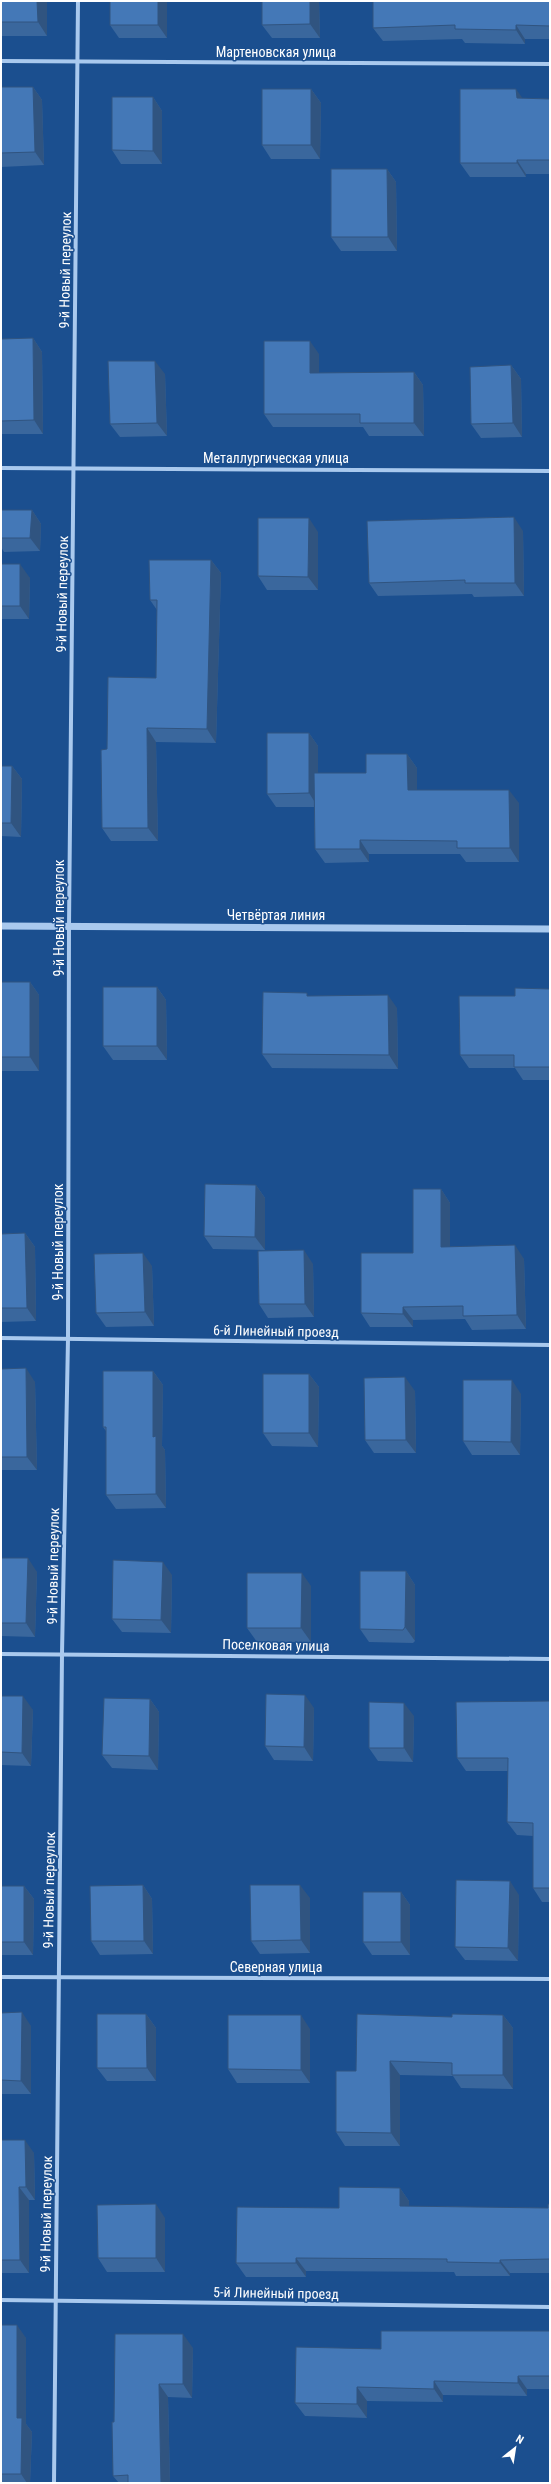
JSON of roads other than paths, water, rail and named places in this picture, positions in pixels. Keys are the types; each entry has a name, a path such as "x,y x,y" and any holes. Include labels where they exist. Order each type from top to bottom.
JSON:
{"street":[{"name":"9-й Новый переулок","path":"54,2483 62,1654 68,1339 69,926 78,1"},
{"name":"Мартеновская улица","path":"1,61 550,64"},
{"name":"Металлургическая улица","path":"1,468 550,472"},
{"name":"Четвёртая линия","path":"1,926 550,929"},
{"name":"6-й Линейный проезд","path":"1,1338 550,1345"},
{"name":"Поселковая улица","path":"1,1654 550,1659"},
{"name":"Северная улица","path":"1,1977 550,1979"},
{"name":"5-й Линейный проезд","path":"1,2300 550,2307"}]}
